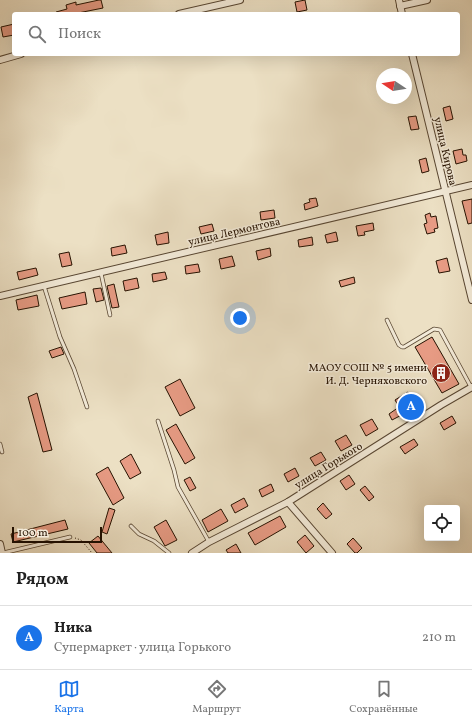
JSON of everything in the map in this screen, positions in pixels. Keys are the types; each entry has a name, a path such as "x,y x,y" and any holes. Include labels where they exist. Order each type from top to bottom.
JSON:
{"street":[{"path":"188,12 240,0"},
{"path":"400,3 427,0"},
{"path":"0,60 14,56"},
{"name":"улица Кирова","path":"412,56 472,300"},
{"name":"улица Лермонтова","path":"0,296 472,185"},
{"name":"улица Горького","path":"192,553 210,542 288,502 472,387"},
{"path":"288,502 332,553"},
{"path":"0,544 3,553"}],"lane":[{"path":"101,273 110,315"},
{"path":"44,286 60,337 74,369 87,407"},
{"path":"387,320 402,347 434,329 440,330 472,387"},
{"path":"158,421 178,487 210,542"},
{"path":"0,444 2,452"},
{"path":"130,526 139,534 154,541 169,553"},
{"path":"3,553 70,537"}],"path":[{"path":"70,537 81,540 92,553"}],"building":[{"path":"101,0 103,8 83,12 56,12 67,9 66,5 76,2 76,5"},
{"path":"305,0 307,10 297,12 295,2"},
{"path":"12,24 12,35 3,37 1,27"},
{"path":"450,106 453,119 446,121 443,108"},
{"path":"416,116 419,129 411,130 408,117"},
{"path":"462,149 463,155 466,155 467,161 456,164 453,151"},
{"path":"426,158 429,171 422,173 419,160"},
{"path":"316,198 318,206 305,210 304,204 310,202 309,199"},
{"path":"472,199 472,223 468,224 462,201"},
{"path":"274,210 275,218 261,220 260,212"},
{"path":"430,213 431,217 436,216 438,228 434,229 435,232 427,234 424,224 427,223 425,215"},
{"path":"373,223 374,230 364,232 365,235 358,236 356,226"},
{"path":"212,224 214,231 201,234 199,227"},
{"path":"168,232 169,243 157,245 155,235"},
{"path":"336,232 338,241 327,243 325,235"},
{"path":"312,237 313,245 299,247 298,240"},
{"path":"125,245 127,253 112,256 111,248"},
{"path":"270,248 271,256 258,260 256,251"},
{"path":"69,252 72,265 62,267 59,254"},
{"path":"232,256 235,266 221,269 219,259"},
{"path":"447,258 450,271 439,273 436,261"},
{"path":"198,264 200,272 186,274 185,266"},
{"path":"36,268 38,275 19,280 17,272"},
{"path":"165,272 167,279 153,282 152,274"},
{"path":"354,277 355,283 341,287 339,281"},
{"path":"137,278 139,288 125,291 123,281"},
{"path":"114,284 119,307 112,308 107,286"},
{"path":"101,288 104,300 96,302 93,289"},
{"path":"85,292 87,304 62,309 59,298"},
{"path":"37,295 39,306 18,310 16,300"},
{"name":"МАОУ СОШ № 5 имени И. Д. Черняховского","path":"432,337 459,384 442,393 415,347"},
{"path":"61,347 64,354 52,358 49,351"},
{"path":"180,379 195,408 180,416 165,387"},
{"path":"408,392 417,407 392,420 389,414 399,407 395,400"},
{"path":"37,393 52,450 43,452 28,397"},
{"path":"452,416 456,423 444,430 440,423"},
{"path":"372,419 378,429 366,436 360,425"},
{"path":"176,424 195,458 185,464 166,430"},
{"path":"346,435 352,445 341,451 335,441"},
{"path":"414,439 418,445 405,454 400,447"},
{"path":"321,452 326,460 315,466 310,458"},
{"path":"131,454 141,473 130,479 120,461"},
{"path":"108,467 124,498 113,505 96,474"},
{"path":"295,468 299,476 288,482 284,474"},
{"path":"349,475 355,484 346,490 340,481"},
{"path":"190,477 196,488 190,491 184,480"},
{"path":"271,484 274,491 262,497 259,490"},
{"path":"365,486 374,497 369,501 360,490"},
{"path":"244,498 248,506 235,513 231,505"},
{"path":"323,503 332,514 326,519 317,509"},
{"path":"109,508 115,510 107,534 102,532"},
{"path":"221,509 228,521 208,532 202,520"},
{"path":"280,516 286,527 255,545 248,533"},
{"path":"65,520 68,529 13,542 11,534"},
{"path":"166,520 177,540 165,546 154,527"},
{"path":"305,535 314,546 306,553 297,542"},
{"path":"98,536 112,553 97,553 89,543"},
{"path":"353,538 362,548 357,553 355,553 347,544"},
{"path":"236,544 241,553 228,553 226,550"}],"place":[{"name":"МАОУ СОШ № 5 имени И. Д. Черняховского","path":"441,373"},
{"name":"Ника","path":"411,407"}]}
